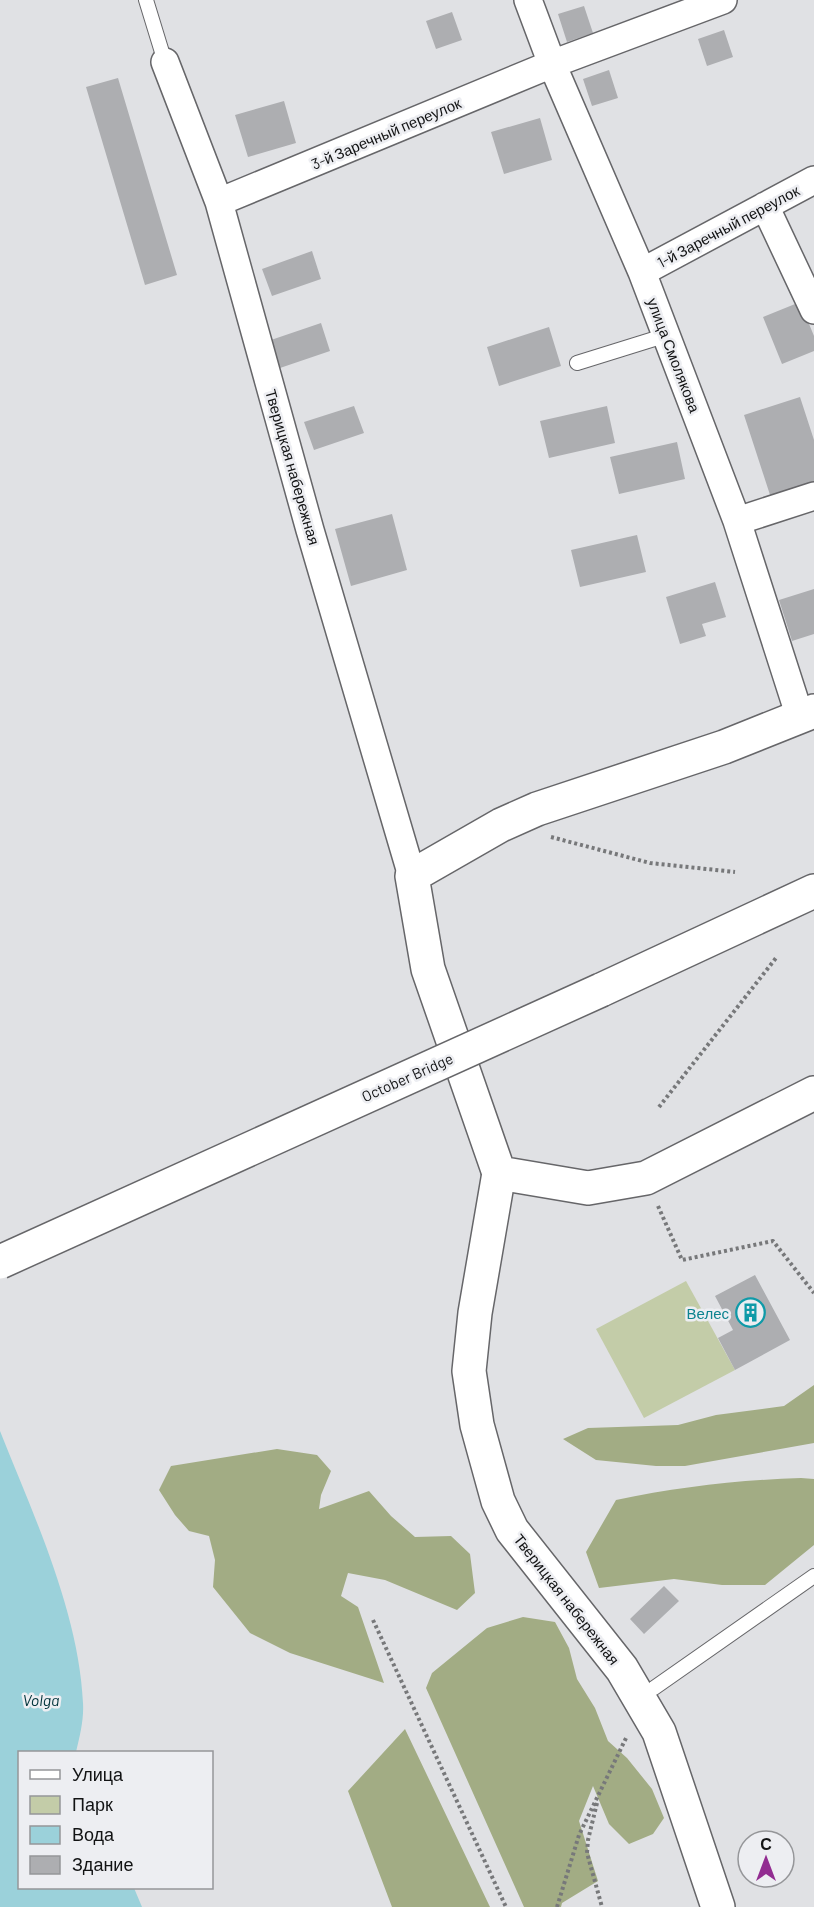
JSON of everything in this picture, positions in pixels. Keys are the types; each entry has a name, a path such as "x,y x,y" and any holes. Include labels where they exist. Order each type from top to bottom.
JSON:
{"main road":[{"path":"807,714 724,747 537,809 501,825 412,876 428,969 499,1173 588,1188 646,1178 814,1093"},
{"name":"October Bridge","path":"0,1262 814,891"},
{"name":"Тверицкая набережная","path":"499,1173 471,1343 469,1371 477,1425 498,1501 512,1530 622,1669 648,1696 718,1907"}],"street":[{"name":"улица Смолякова","path":"528,0 552,64 667,335 807,714"},
{"name":"3-й Заречный переулок","path":"219,202 552,64 723,0"},
{"name":"Тверицкая набережная","path":"165,62 219,202 313,541 412,876"},
{"name":"1-й Заречный переулок","path":"642,272 814,180"},
{"path":"765,206 814,309"},
{"path":"737,520 814,496"}],"lane":[{"path":"146,0 165,62"},
{"path":"577,363 667,335"},
{"path":"648,1696 814,1576"}],"path":[{"path":"546,836 650,863 735,872"},
{"path":"659,1107 776,958"},
{"path":"646,1178 682,1260 773,1241 814,1293"},
{"path":"373,1620 506,1907"},
{"path":"557,1907 579,1835 648,1696"},
{"path":"602,1907 587,1853 596,1807 608,1776"}],"green space":[{"path":"686,1281 735,1370 644,1418 596,1329"},
{"path":"814,1385 814,1443 685,1466 656,1466 596,1460 563,1439 588,1428 678,1425 716,1415 784,1406"},
{"path":"277,1449 317,1455 331,1471 321,1495 319,1509 369,1491 391,1516 415,1537 451,1536 470,1554 475,1593 457,1610 385,1580 348,1573 341,1596 358,1607 384,1683 290,1653 250,1633 213,1587 215,1560 209,1536 189,1531 175,1515 159,1490 171,1466"},
{"path":"814,1479 814,1545 765,1585 722,1585 674,1579 599,1588 586,1552 616,1500 708,1485"},
{"path":"523,1617 555,1622 569,1648 577,1679 595,1708 608,1741 627,1758 652,1789 664,1818 653,1834 629,1844 609,1824 593,1786 579,1821 598,1881 562,1903 561,1907 524,1907 426,1688 432,1673 487,1628"},
{"path":"405,1729 490,1907 392,1907 348,1791"}],"water":[{"name":"Volga","path":"0,1431 40,1530 64,1599 80,1669 83,1703 76,1751 18,1751 18,1889 134,1889 142,1907 0,1907"}],"building":[{"path":"584,6 593,33 567,42 558,14"},
{"path":"452,12 462,40 436,49 426,21"},
{"path":"724,30 733,57 707,66 698,39"},
{"path":"609,70 618,98 592,106 583,79"},
{"path":"118,78 177,275 145,285 86,87"},
{"path":"284,101 296,143 248,157 235,115"},
{"path":"540,118 552,160 504,174 491,132"},
{"path":"312,251 321,279 272,296 262,269"},
{"path":"800,302 814,336 814,351 782,364 763,317"},
{"path":"321,323 330,351 280,368 271,340"},
{"path":"549,327 561,366 499,386 487,347"},
{"path":"800,397 814,440 814,484 771,498 744,415"},
{"path":"354,406 364,433 314,450 304,422"},
{"path":"607,406 615,443 549,458 540,421"},
{"path":"677,442 685,479 619,494 610,457"},
{"path":"392,514 407,570 351,586 335,529"},
{"path":"637,535 646,572 580,587 571,550"},
{"path":"715,582 726,617 702,624 706,636 680,644 666,597"},
{"path":"814,589 814,634 792,641 779,600"},
{"name":"Велес","path":"755,1275 790,1340 735,1370 718,1338 733,1330 715,1296"},
{"path":"664,1586 679,1601 644,1634 630,1619"}],"place":[{"name":"Велес","path":"750,1313"}]}
